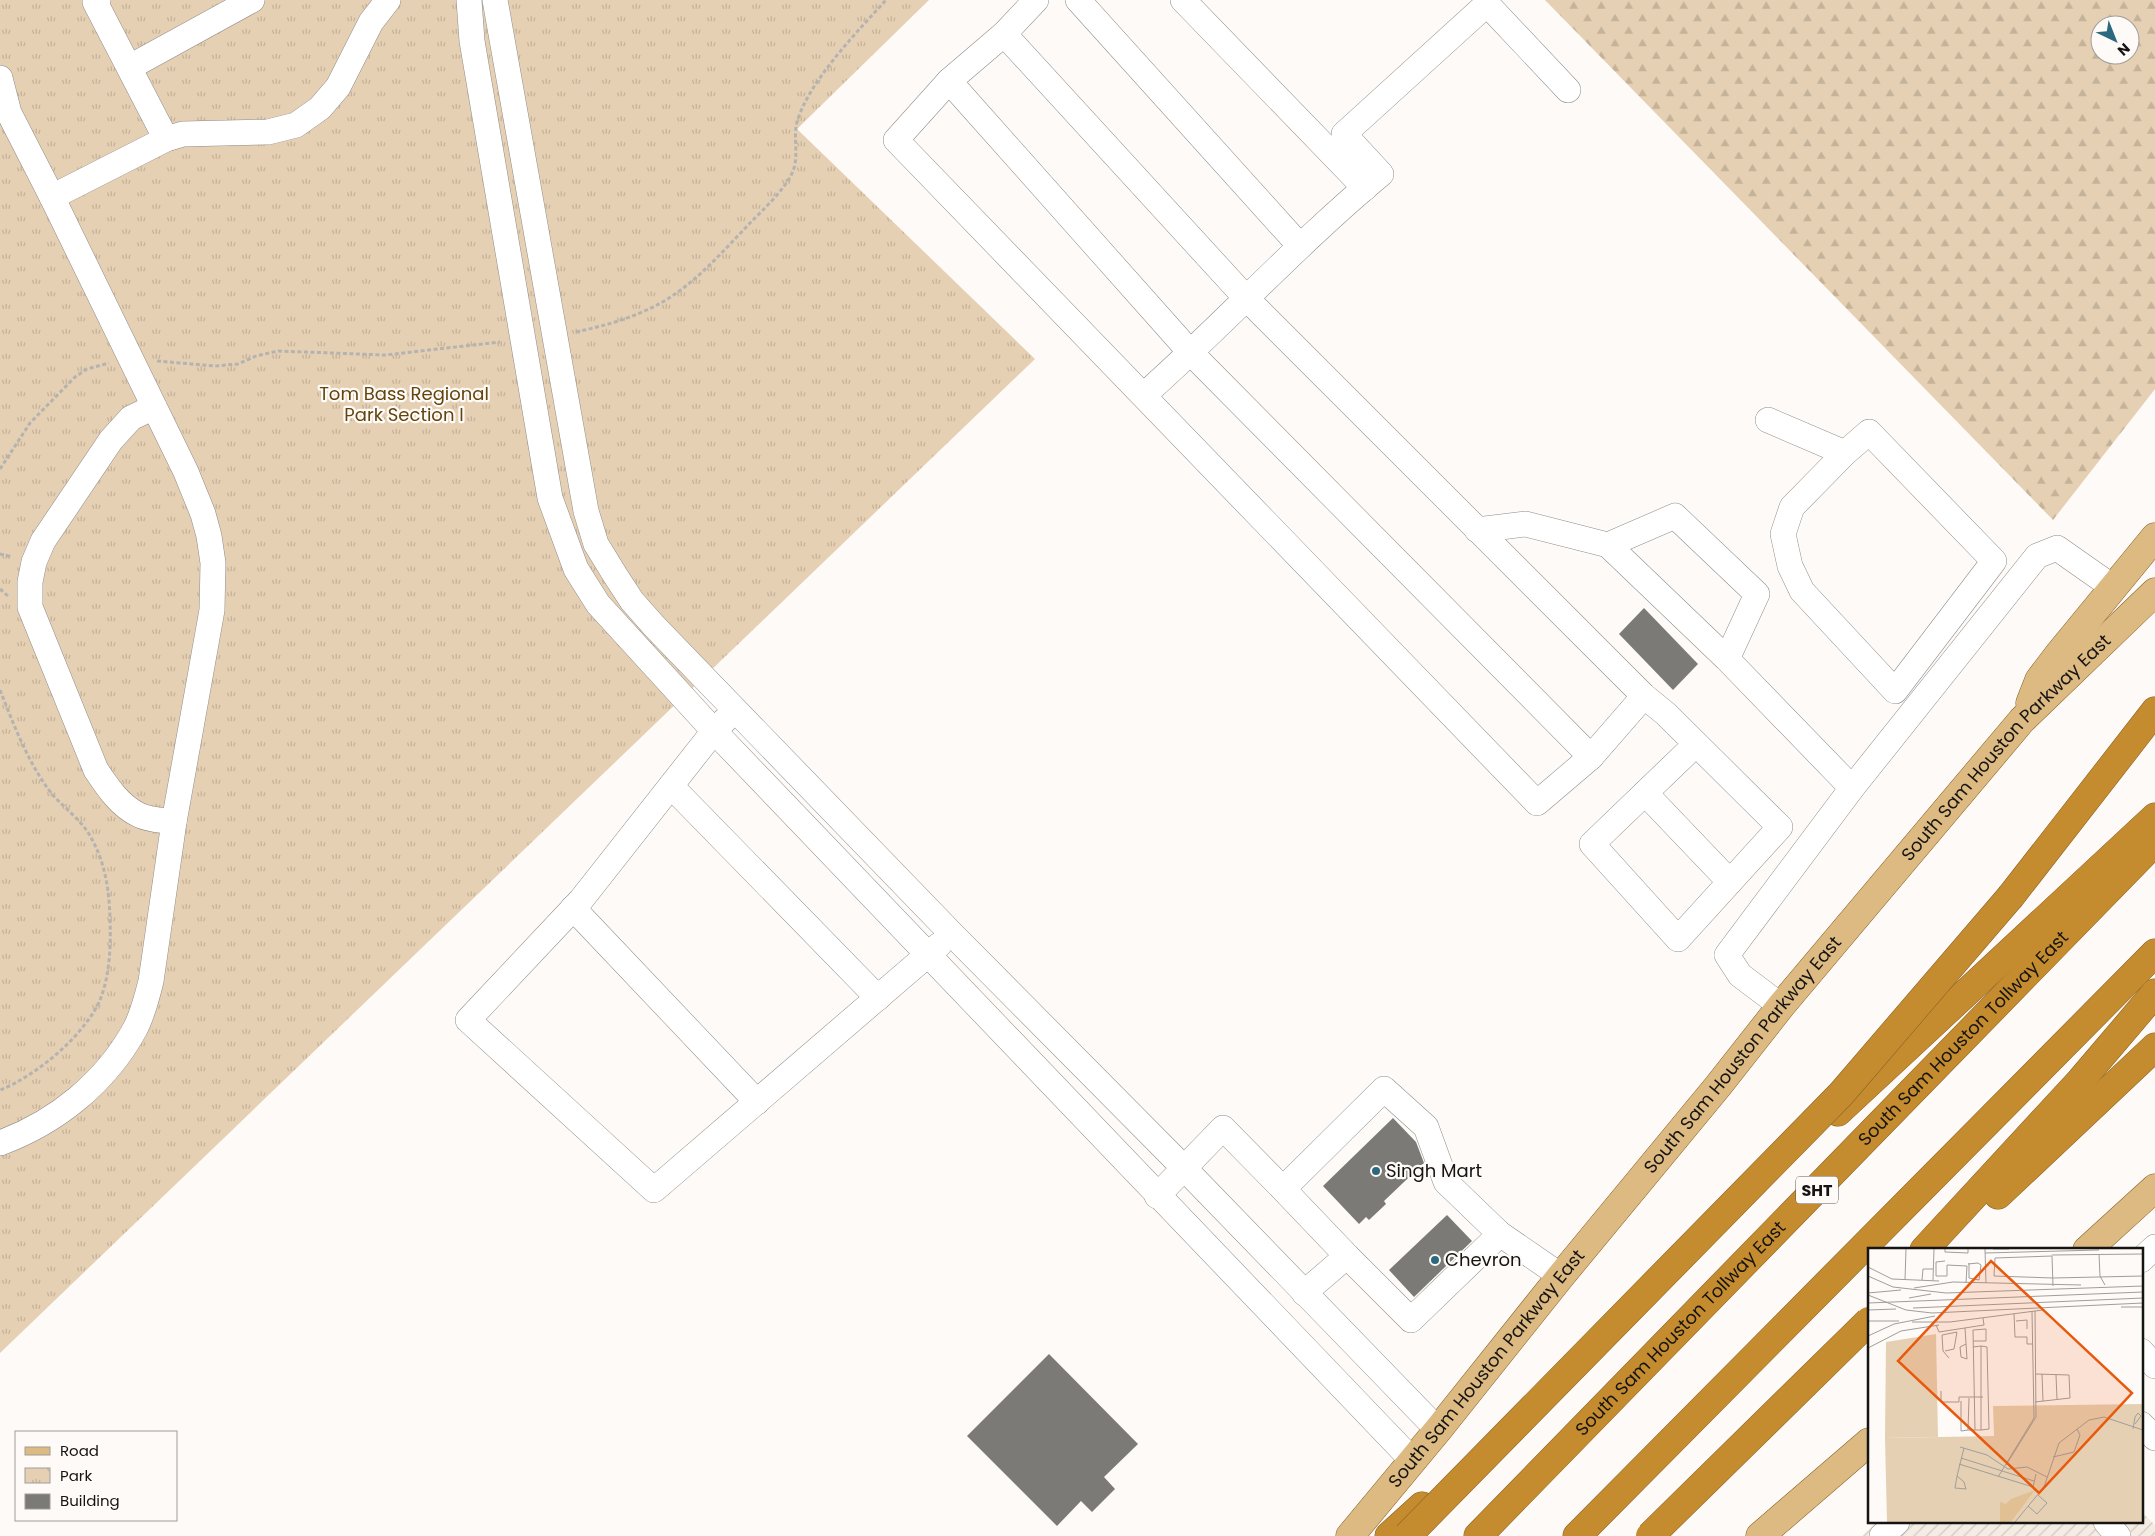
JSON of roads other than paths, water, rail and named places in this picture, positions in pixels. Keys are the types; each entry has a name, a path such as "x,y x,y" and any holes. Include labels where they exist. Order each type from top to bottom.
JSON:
{"highway":[{"path":"2011,896 2155,711"},
{"path":"1407,1536 1841,1094 2011,896 2155,740"},
{"path":"1390,1536 1826,1123 2155,817"},
{"name":"South Sam Houston Tollway East","path":"1478,1536 2155,842"},
{"path":"1577,1536 2155,953"},
{"path":"1926,1248 2081,1080 2155,993"},
{"path":"1944,1248 2056,1139 2155,1047"},
{"path":"1659,1536 1868,1310"},
{"path":"1650,1536 1868,1322"}],"main road":[{"path":"2022,720 2039,680 2155,537"},
{"name":"South Sam Houston Parkway East","path":"1350,1536 1718,1086 1781,1006 2022,720 2155,592"},
{"path":"2089,1248 2155,1188"},
{"path":"1760,1536 1868,1443"}],"street":[{"path":"98,0 95,2 166,139"},
{"path":"130,67 252,0"},
{"path":"52,197 166,139 183,134 268,132 296,125 320,108 338,87 371,22 388,0"},
{"path":"469,0 472,41 550,498 576,568 598,604 714,731 1157,1196 1412,1460"},
{"path":"495,0 586,511 596,544 632,601 734,711 1185,1169 1438,1430"},
{"path":"1036,0 1004,34 949,81 896,140 1537,803 1591,757 1644,696"},
{"path":"1078,0 1300,246"},
{"path":"1183,0 1365,188"},
{"path":"1144,395 1191,353 1300,246 1381,174 1344,134 1487,4 1568,90"},
{"path":"1004,34 1246,298 1644,696 1666,714 1780,827 1678,939 1592,844 1696,744"},
{"path":"0,78 9,114 52,197 186,472 203,514 212,564 212,610 174,822 151,981 136,1027 121,1051 99,1079 73,1103 47,1121 0,1144"},
{"path":"949,81 1191,353 1591,757"},
{"path":"525,347 556,344"},
{"path":"154,407 130,418 111,440 43,541 34,562 30,582 30,607 96,770 109,790 124,806 140,816 174,822"},
{"path":"1768,420 1845,453"},
{"path":"1869,432 1994,561 1895,691 1802,591 1790,566 1783,534 1792,507 1845,453 1869,432"},
{"path":"1608,545 1674,516 1757,594 1727,659"},
{"path":"1477,530 1526,524 1608,545 1727,659 1852,788"},
{"path":"1781,1006 1740,975 1728,955 1852,788 2037,556 2056,548 2114,588"},
{"path":"734,711 714,731 574,908 468,1020 654,1190 952,934"},
{"path":"671,786 878,998"},
{"path":"1645,793 1730,882"},
{"path":"574,908 757,1102"},
{"path":"1284,1188 1384,1089 1426,1127 1446,1182 1500,1234 1561,1276"},
{"path":"1157,1196 1224,1128 1411,1320 1500,1234"},
{"path":"2142,1259 2155,1247"},
{"path":"1304,1293 1347,1256"},
{"path":"2142,1352 2155,1366"},
{"path":"2142,1425 2155,1438"},
{"path":"1882,1536 1895,1524"},
{"path":"2108,1524 2118,1536"}],"place":[{"name":"Singh Mart","path":"1376,1171"},
{"name":"Chevron","path":"1435,1260"}],"park label":[{"name":"Tom Bass Regional Park Section I","path":"404,404"}]}
